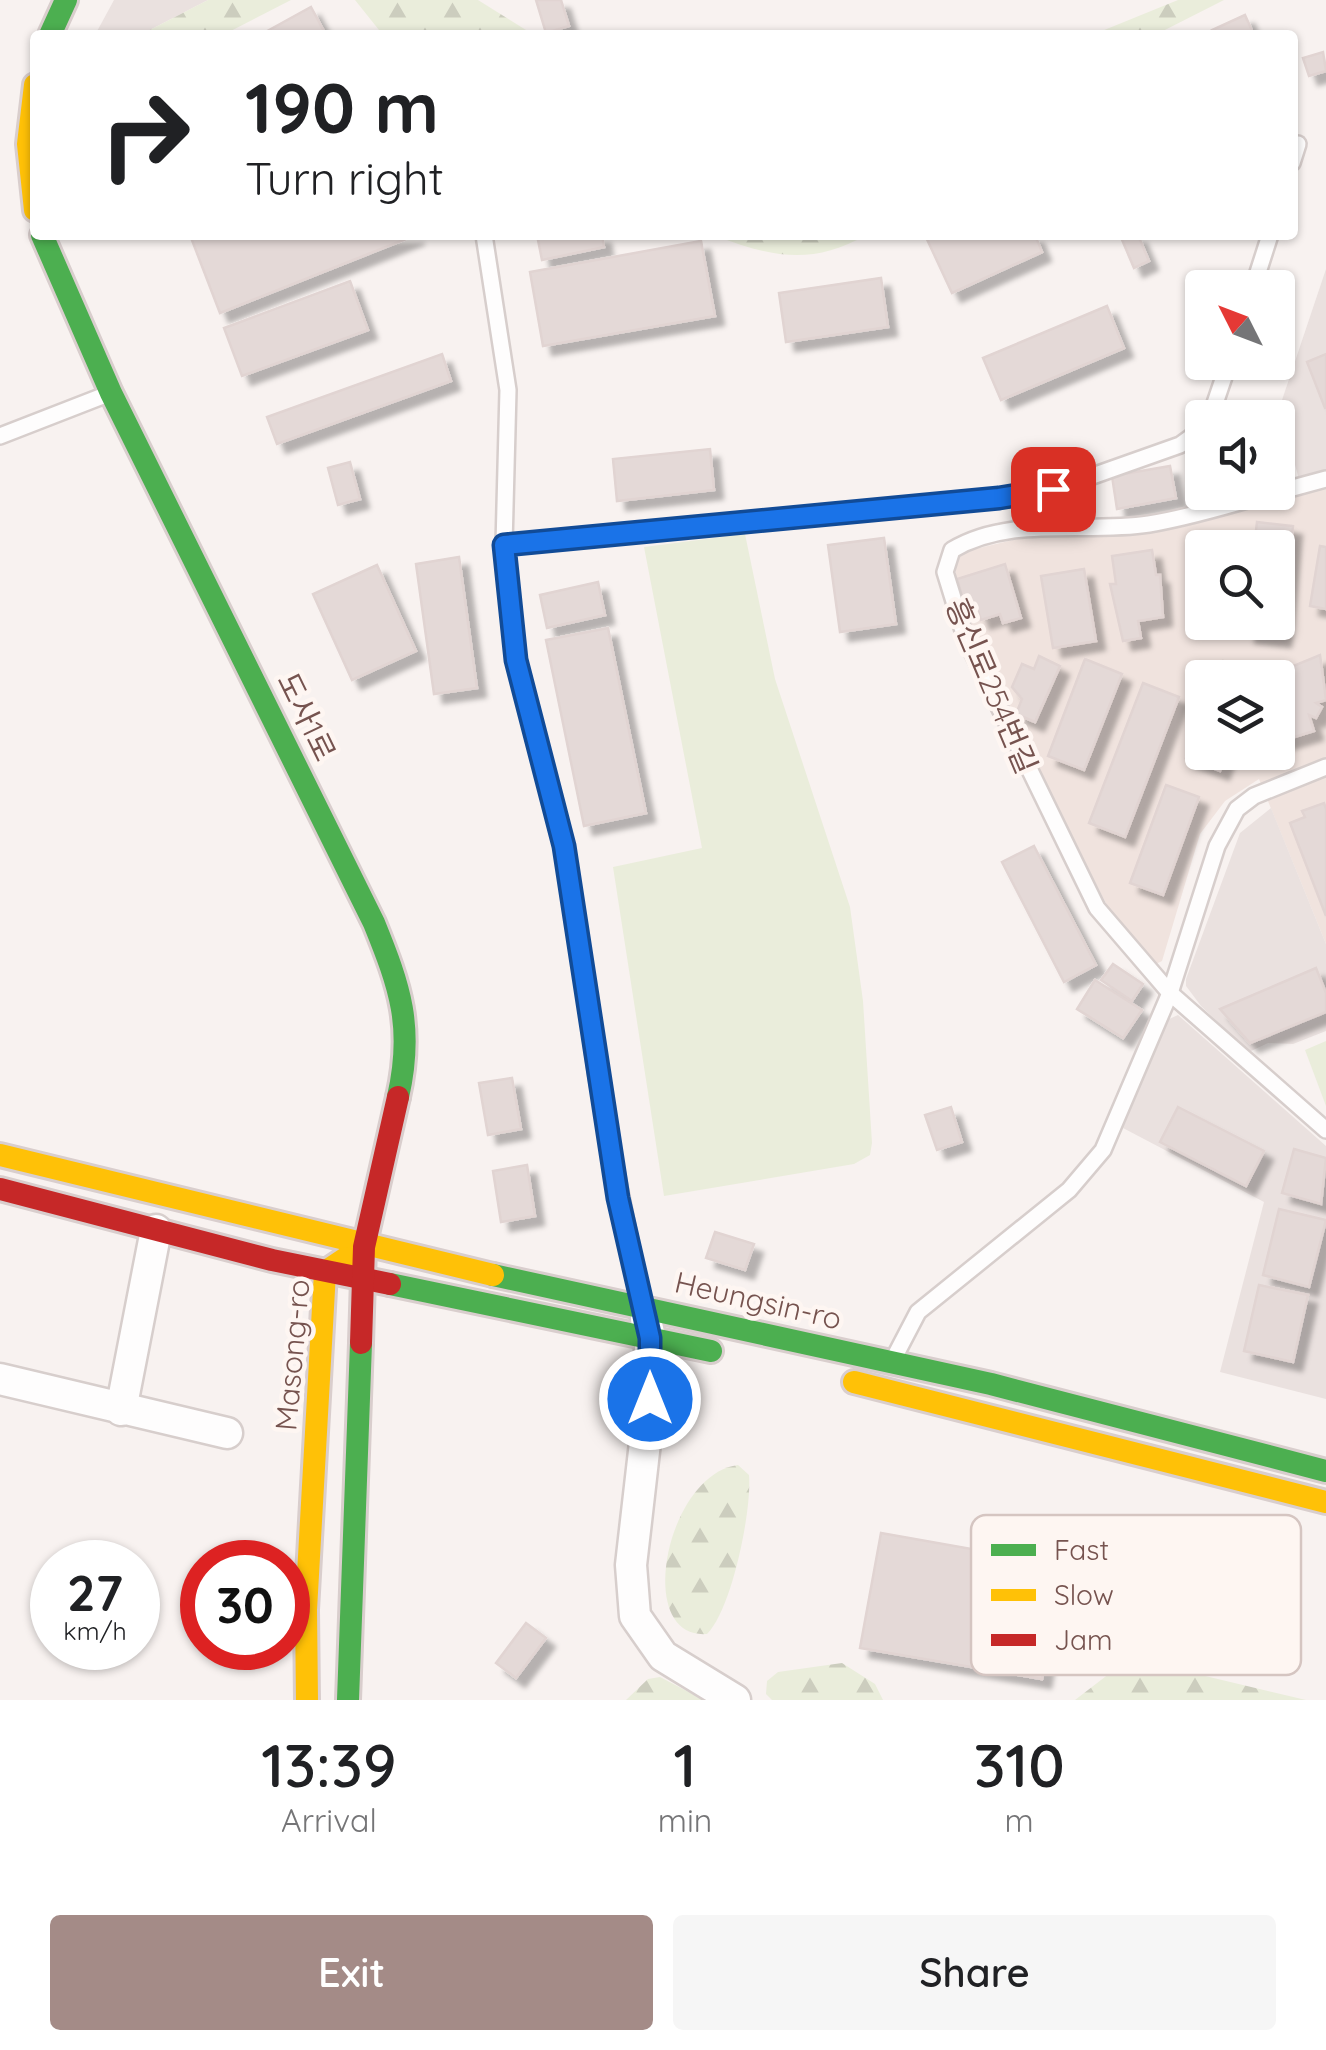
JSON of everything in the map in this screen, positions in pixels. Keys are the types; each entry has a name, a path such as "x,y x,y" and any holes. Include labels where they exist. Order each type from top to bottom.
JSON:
{"main road":[{"path":"52,30 66,0"},
{"path":"30,127 30,163"},
{"name":"도사1로","path":"44,240 111,393 354,881 402,992 407,1043 404,1071 364,1247"},
{"name":"Heungsin-ro","path":"0,1155 364,1247 892,1362 1326,1471"},
{"name":"Heungsin-ro","path":"0,1190 325,1272 740,1358"},
{"name":"Masong-ro","path":"306,1700 306,1610 325,1272 364,1247"},
{"name":"Masong-ro","path":"348,1700 364,1247"},
{"name":"Heungsin-ro","path":"830,1377 1326,1502"}],"street":[{"path":"121,1410 156,1230"},
{"path":"643,1306 650,1338 650,1399 632,1565 634,1616 663,1656 735,1700"},
{"path":"0,1379 228,1433"}],"lane":[{"path":"485,240 508,390 504,545 516,660 564,846 596,1077 643,1306"},
{"path":"1259,270 1268,240"},
{"path":"0,436 111,393"},
{"path":"504,545 999,498 1084,480 1185,441"},
{"name":"흥신로254번길","path":"1295,488 1326,480"},
{"name":"흥신로254번길","path":"1205,510 1149,524 1046,528 982,536 952,550 946,560 952,605 1076,869 1116,935 1170,993 1326,1130"},
{"path":"892,1362 918,1312 1070,1190 1103,1150 1170,993 1217,846 1231,817 1254,796 1326,767"}],"shaded area":[{"path":"114,0 208,0 150,30 98,30"},
{"path":"1326,269 1326,471 1299,479 1295,465 1295,400 1282,400 1289,380 1295,380 1295,361"},
{"path":"1326,486 1326,944 1259,779 1225,801 1200,834 1162,961 1156,964 1111,913 1040,776 959,602 954,560 971,550 1025,537 1165,529 1236,510 1295,510 1295,494"},
{"path":"1271,808 1326,944 1326,1031 1293,1044 1268,1043 1249,1052 1201,1006 1186,986 1186,979 1240,833"},
{"path":"1178,1015 1326,1146 1326,1399 1220,1372 1264,1202 1123,1128 1167,1020"}],"green space":[{"path":"208,0 291,0 233,30 150,30"},
{"path":"355,0 478,0 526,30 379,30"},
{"path":"1178,0 1224,0 1165,30 1104,30"},
{"path":"728,240 856,240 809,254 754,249"},
{"path":"745,534 775,679 850,907 863,1001 872,1143 870,1155 854,1164 664,1196 613,867 702,848 644,547"},
{"path":"1326,1041 1326,1106 1305,1050"},
{"path":"738,1465 749,1475 749,1491 744,1534 725,1604 707,1634 684,1629 670,1611 665,1586 677,1524 692,1496 713,1475"},
{"path":"842,1663 875,1684 883,1700 772,1700 766,1694 767,1681 778,1672"},
{"path":"1108,1675 1201,1675 1306,1700 1075,1700"},
{"path":"660,1677 704,1700 626,1700 648,1679"}],"building":[{"path":"536,0 561,0 569,26 545,30"},
{"path":"311,7 323,30 269,30"},
{"path":"1245,15 1252,30 1212,30"},
{"path":"1323,52 1326,71 1309,76 1303,58"},
{"path":"192,240 403,240 220,313"},
{"path":"538,240 603,240 604,247 542,260"},
{"path":"927,240 1037,240 1042,252 952,293"},
{"path":"1122,240 1140,240 1149,261 1134,268"},
{"path":"701,241 715,316 543,346 530,272"},
{"path":"881,278 888,327 786,342 779,293"},
{"path":"350,281 368,330 242,376 224,328"},
{"path":"1107,306 1124,348 1001,400 983,358"},
{"path":"442,354 451,381 277,444 267,417"},
{"path":"1326,354 1326,408 1325,408 1307,362"},
{"path":"710,449 714,490 617,501 613,459"},
{"path":"350,462 360,499 338,505 328,468"},
{"path":"1170,466 1176,498 1117,509 1112,476"},
{"path":"1257,522 1293,526 1293,530 1256,530"},
{"path":"884,538 896,624 840,632 828,545"},
{"path":"1320,546 1326,547 1326,609 1310,606"},
{"path":"1152,550 1156,575 1160,575 1163,617 1138,621 1141,638 1123,641 1110,584 1116,584 1112,556"},
{"path":"459,557 477,688 434,694 416,564"},
{"path":"1005,564 1021,618 1003,623 1000,614 981,620 976,605 966,608 957,579"},
{"path":"377,565 416,651 352,680 313,594"},
{"path":"1084,569 1096,641 1053,648 1041,576"},
{"path":"598,582 605,615 547,628 540,595"},
{"path":"608,628 646,813 584,826 546,640"},
{"path":"1320,655 1326,700 1316,703 1322,707 1316,718 1309,715 1314,731 1295,737 1295,665"},
{"path":"1039,656 1060,666 1035,722 1016,714 1022,699 1012,687 1022,664 1034,669"},
{"path":"1085,659 1122,674 1084,770 1048,756"},
{"path":"1143,683 1179,697 1125,837 1089,823"},
{"path":"1166,785 1199,797 1163,895 1130,883"},
{"path":"1324,803 1326,916 1290,823 1305,817 1302,811"},
{"path":"1034,846 1096,965 1064,982 1002,862"},
{"path":"1113,964 1143,984 1132,1001 1101,980"},
{"path":"1316,968 1326,993 1326,1012 1250,1043 1220,1009"},
{"path":"1095,980 1142,1010 1123,1038 1077,1009"},
{"path":"512,1078 521,1129 488,1135 479,1083"},
{"path":"951,1107 962,1142 937,1150 925,1115"},
{"path":"1178,1107 1264,1151 1246,1186 1160,1142"},
{"path":"1294,1149 1326,1158 1321,1204 1282,1193"},
{"path":"527,1165 535,1216 501,1222 493,1171"},
{"path":"1279,1209 1326,1220 1309,1287 1263,1275"},
{"path":"715,1232 754,1244 745,1270 706,1258"},
{"path":"1259,1285 1308,1295 1293,1362 1244,1351"},
{"path":"881,1533 971,1549 971,1667 860,1648"},
{"path":"526,1623 546,1638 516,1678 496,1663"}],"traffic: fast":[{"path":"52,30 66,0"},
{"path":"44,240 111,393 374,923 402,1008 405,1049 398,1097"},
{"path":"493,1275 991,1384 1326,1471"},
{"path":"390,1284 711,1351"},
{"path":"348,1700 361,1343"}],"traffic: slow":[{"path":"30,127 30,163"},
{"path":"0,1155 493,1275"},
{"path":"307,1700 306,1610 325,1272 346,1258"},
{"path":"854,1382 1326,1502"}],"traffic: jam":[{"path":"361,1343 364,1247 398,1097"},
{"path":"0,1189 272,1260 390,1284"}],"route":[{"path":"650,1399 650,1338 596,1077 564,846 516,660 504,545 999,498 1053,489"}]}
